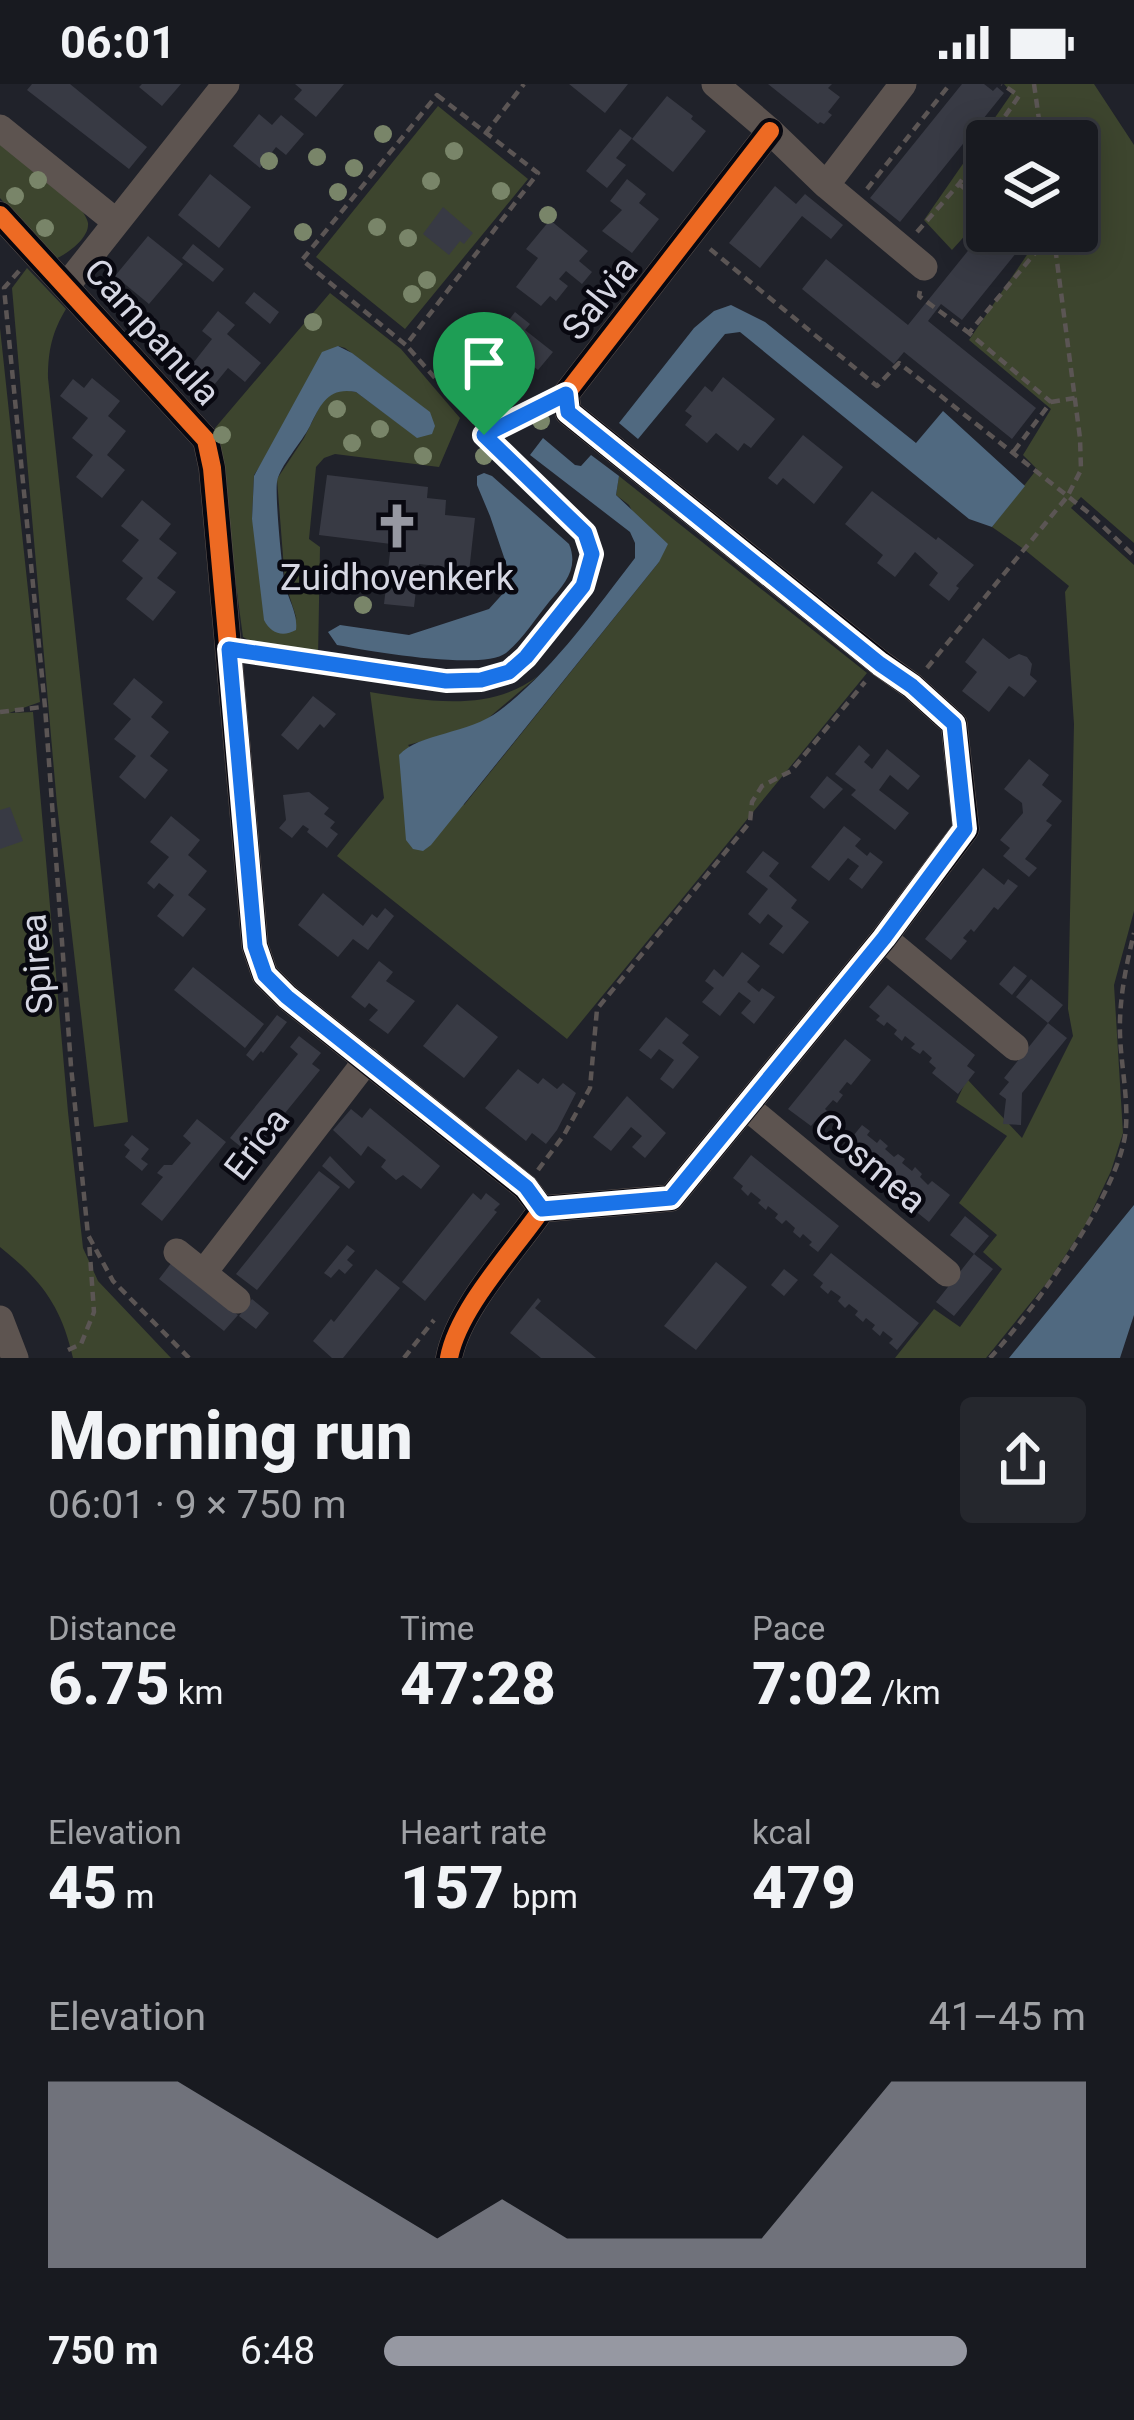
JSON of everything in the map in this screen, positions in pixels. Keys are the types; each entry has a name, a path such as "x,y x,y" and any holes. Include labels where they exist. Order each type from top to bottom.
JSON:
{"street":[{"path":"67,285 226,84"},
{"path":"715,84 913,259"},
{"path":"826,185 903,84"},
{"name":"Campanula","path":"0,128 116,221"},
{"name":"Salvia","path":"534,1198 671,1198 884,938 965,829 954,724 568,412 566,394 770,131"},
{"name":"Campanula","path":"0,215 206,440 255,946 265,975 534,1198"},
{"path":"884,938 1015,1047"},
{"name":"Erica","path":"204,1272 367,1060"},
{"name":"Cosmea","path":"747,1107 947,1274"},
{"path":"448,1358 453,1336 534,1198"},
{"path":"177,1252 237,1300"},
{"path":"0,1319 15,1358"}],"path":[{"path":"484,134 524,84"},
{"path":"853,208 950,84"},
{"path":"1002,84 1019,96 1003,120"},
{"path":"1034,84 1039,120"},
{"path":"229,649 446,681 481,680 509,672 526,657 583,586 592,554 585,533 484,435 406,345 302,260 436,94 538,173 406,345"},
{"path":"966,174 913,259 920,296 1051,402"},
{"path":"959,184 966,190"},
{"path":"693,234 877,386 899,363 1089,513 1134,556"},
{"path":"969,333 1036,252"},
{"path":"912,686 1067,497 1081,470 1055,252"},
{"path":"484,435 566,394"},
{"path":"1012,453 1051,402 1075,398"},
{"path":"534,1198 590,1088 596,1009 750,822 752,802 762,786 791,771 880,664"},
{"path":"0,712 45,707"},
{"path":"990,1358 1092,1216 1126,1134 1121,1009 1134,933"},
{"path":"66,1347 81,1344 94,1312 88,1235"}],"green space":[{"path":"1004,84 1094,84 1134,145 1134,543 1081,497 1071,508 1134,565 1134,911 1114,985 1123,1133 1086,1224 1049,1280 986,1358 895,1358 934,1309 960,1327 1002,1269 983,1252 997,1235 959,1203 1007,1136 956,1102 967,1079 1022,1138 1073,1036 1068,1009 1074,724 1065,592 1069,586 992,527 1037,469 1023,455 1051,409 969,340 1029,252 1098,252 1098,120 993,120 1012,93"},
{"path":"438,106 528,179 405,329 316,257"},
{"path":"0,140 86,216 84,236 60,257 55,259 0,198"},
{"path":"966,159 966,234 952,250 924,220"},
{"path":"27,268 66,309 52,342 48,378 128,1122 94,1127 57,805 12,288"},
{"path":"330,293 401,349 460,418 439,467 335,454 316,467 309,539 320,547 318,658 260,646 243,637 215,428","holes":["338,346 430,413 417,437 356,392 331,392 322,402 277,479 285,582 297,620 252,519 254,475"]},
{"path":"0,328 40,702 9,713 33,712 83,1248 98,1281 171,1358 73,1358 47,1295 0,1247"},
{"path":"619,476 867,673 567,1039 337,856 384,798 370,692 435,701 478,700 519,688 538,676 486,720 408,745 464,805 659,562 629,505 616,495"}],"water":[{"path":"731,305 765,322 916,443 943,411 1025,486 992,527 969,519 740,332 725,334 638,439 619,423 694,328 714,311"},
{"path":"338,346 430,412 435,426 432,434 417,438 356,392 339,392 322,404 277,482 284,577 296,624 296,630 278,633 264,620 252,519 254,476 322,352"},
{"path":"543,438 575,465 581,466 591,455 619,476 616,495 668,544 659,562 431,845 423,851 413,849 406,840 399,755 419,742 487,719 519,695 572,639 635,558 630,532 530,455"},
{"path":"484,473 569,544 572,553 565,582 523,635 506,653 474,660 337,645 328,632 340,625 409,635 489,609 507,589 509,572 477,485 477,476"},
{"path":"1134,1205 1134,1315 1120,1358 1009,1358"}],"building":[{"path":"32,84 70,84 147,147 129,169 27,90"},
{"path":"181,84 162,106 139,87"},
{"path":"295,84 344,84 316,117 294,99 302,90"},
{"path":"569,84 628,84 605,113"},
{"path":"768,84 832,84 828,88 840,97 828,112 832,115 818,124"},
{"path":"962,84 984,84 1004,93 982,120 966,120 966,140 900,222 870,198"},
{"path":"667,96 706,131 673,172 632,139"},
{"path":"259,114 272,125 281,115 304,134 286,155 276,147 260,168 233,146"},
{"path":"620,129 632,138 616,158 626,165 607,188 586,171"},
{"path":"210,174 251,207 219,248 178,215"},
{"path":"627,179 646,194 639,203 659,219 632,253 602,231 622,210 610,201"},
{"path":"775,186 796,204 805,194 843,225 831,239 802,216 760,268 729,243"},
{"path":"443,207 473,233 449,255 423,234"},
{"path":"550,220 588,251 579,261 592,272 582,284 566,271 559,279 568,286 556,301 550,296 541,306 516,287 538,258 526,249"},
{"path":"148,236 183,264 149,304 115,276"},
{"path":"193,244 224,269 213,282 182,258"},
{"path":"967,252 1017,252 962,320 941,304 928,321 1036,408 1012,439 904,352 894,364 802,289 826,259 908,325"},
{"path":"254,292 279,312 270,324 245,303"},
{"path":"218,311 235,325 227,334 261,363 245,382 228,368 214,385 193,377 197,373 190,367 212,339 202,331"},
{"path":"515,312 530,324 525,330 553,352 538,370 528,362 502,395 469,369 484,351 494,359 500,352 492,342"},
{"path":"723,377 775,419 751,448 744,443 738,451 716,433 707,443 685,425 692,416 685,411 705,386 712,392"},
{"path":"92,378 120,401 108,416 126,431 107,455 125,470 102,498 76,477 93,455 72,438 88,418 60,396 73,379 84,388"},
{"path":"803,435 843,467 814,504 783,478 777,485 768,478"},
{"name":"Zuidhovenkerk","path":"327,475 428,487 427,498 446,500 445,515 475,518 469,572 419,564 414,607 384,604 391,544 319,535"},
{"path":"872,491 974,565 949,601 929,585 938,573 915,552 895,577 877,563 883,555 845,524"},
{"path":"142,500 171,524 159,539 177,553 157,578 176,592 153,621 126,599 143,578 122,561 139,540 121,526"},
{"path":"983,638 1009,659 1019,654 1027,657 1032,664 1030,675 1037,681 1024,697 1009,686 989,712 962,691 977,672 965,662"},
{"path":"134,678 163,702 151,717 169,732 150,756 168,770 145,799 119,777 136,756 114,739 131,719 113,704"},
{"path":"313,696 336,714 324,728 320,724 298,750 281,735"},
{"path":"859,745 870,755 864,762 872,769 887,749 920,776 908,790 890,775 879,790 909,813 895,830 851,795 856,790 835,774"},
{"path":"1029,759 1049,775 1042,785 1062,801 1046,821 1052,825 1025,859 1037,868 1029,877 1003,856 1010,848 1000,840 1023,813 1022,803 1004,789"},
{"path":"827,776 843,789 824,809 810,797"},
{"path":"309,792 329,808 324,814 335,822 330,828 338,834 327,848 303,825 292,838 279,828 286,820 283,795"},
{"path":"10,807 23,841 0,849 0,810"},
{"path":"171,816 200,840 188,855 207,871 188,895 206,909 183,937 157,916 174,895 159,883 154,889 147,883 169,857 150,842"},
{"path":"844,826 861,839 855,846 883,862 862,889 849,879 859,866 848,858 829,881 811,867"},
{"path":"763,851 779,863 769,876 797,900 791,908 809,922 783,954 769,944 783,926 768,914 760,924 748,914 768,889 746,872"},
{"path":"983,868 1004,885 1008,879 1018,886 974,932 971,929 951,960 925,939"},
{"path":"323,893 363,926 385,908 394,916 368,950 353,939 338,957 298,925"},
{"path":"742,952 760,966 747,982 775,997 754,1024 741,1013 751,1001 739,992 720,1016 702,1002 714,988 705,981 714,969 723,977"},
{"path":"379,961 393,972 386,981 415,1001 388,1034 369,1020 378,1010 369,1003 365,1008 351,997"},
{"path":"1014,966 1027,976 1012,995 999,984"},
{"path":"193,967 264,1024 245,1048 174,990"},
{"path":"1031,979 1063,1005 1048,1023 1016,997"},
{"path":"888,985 975,1055 967,1066 975,1072 958,1094 932,1073 936,1068 929,1062 932,1058 911,1048 915,1044 905,1036 902,1041 887,1022 884,1026 876,1020 880,1016 869,1007"},
{"path":"457,1004 498,1037 464,1078 423,1046"},
{"path":"277,1015 287,1022 253,1061 246,1055"},
{"path":"666,1017 689,1035 682,1043 699,1057 673,1089 660,1079 674,1060 659,1049 651,1059 639,1050"},
{"path":"1048,1023 1067,1038 1022,1093 1021,1125 1003,1124 1006,1099 999,1094 1009,1082 1004,1078"},
{"path":"299,1036 321,1053 312,1064 320,1070 251,1155 230,1138 298,1054 290,1047"},
{"path":"845,1039 871,1060 839,1092 843,1095 837,1103 833,1100 825,1109 829,1113 823,1120 819,1117 811,1126 788,1109"},
{"path":"518,1069 538,1084 543,1078 557,1089 563,1083 576,1093 546,1144 532,1133 526,1141 485,1108"},
{"path":"627,1096 666,1133 645,1158 632,1147 642,1136 631,1127 611,1151 593,1137"},
{"path":"370,1108 440,1166 421,1189 403,1175 396,1180 381,1167 386,1160 368,1146 361,1156 333,1130 351,1109 362,1118"},
{"path":"197,1119 226,1142 162,1221 141,1204 163,1177 157,1173 164,1165 172,1165 191,1143 183,1136"},
{"path":"862,1125 894,1157 898,1154 905,1159 902,1163 912,1171 915,1167 928,1185 932,1181 950,1195 929,1222 841,1151"},
{"path":"132,1135 149,1149 141,1159 148,1164 142,1171 125,1157 130,1150 124,1145"},
{"path":"751,1155 839,1226 818,1252 751,1192 748,1196 733,1178"},
{"path":"330,1156 355,1182 349,1189 322,1166"},
{"path":"319,1171 340,1187 257,1290 236,1274"},
{"path":"473,1193 481,1200 486,1193 500,1204 497,1212 425,1301 402,1282"},
{"path":"965,1216 989,1236 974,1254 950,1235"},
{"path":"347,1245 355,1251 347,1260 353,1265 345,1274 339,1269 331,1278 324,1273"},
{"path":"831,1253 919,1323 897,1350 889,1343 893,1339 883,1331 880,1336 872,1329 875,1325 866,1318 863,1322 855,1315 858,1311 838,1301 841,1297 820,1287 823,1283 813,1275"},
{"path":"974,1254 993,1269 954,1316 936,1302"},
{"path":"172,1262 238,1315 224,1331 159,1279"},
{"path":"716,1262 747,1287 696,1350 664,1326"},
{"path":"376,1269 400,1288 343,1358 332,1358 313,1341"},
{"path":"784,1269 798,1280 784,1296 771,1285"},
{"path":"538,1298 541,1301 535,1308 596,1358 541,1358 510,1333"},
{"path":"252,1299 269,1313 256,1329 239,1316"}],"cycle path":[{"path":"542,1209 671,1198 884,938 966,829 954,724 568,412 566,394 770,131"},
{"path":"0,215 206,440 255,946 265,975 525,1187 542,1209 474,1301 449,1358"}],"place":[{"name":"Zuidhovenkerk","path":"397,526"}],"route":[{"path":"566,394 568,412 954,724 965,829 884,938 671,1198 542,1209 526,1187 287,997 265,975 255,946 229,649 446,681 481,680 509,672 526,657 583,586 592,554 585,533 484,435 566,394"}]}
